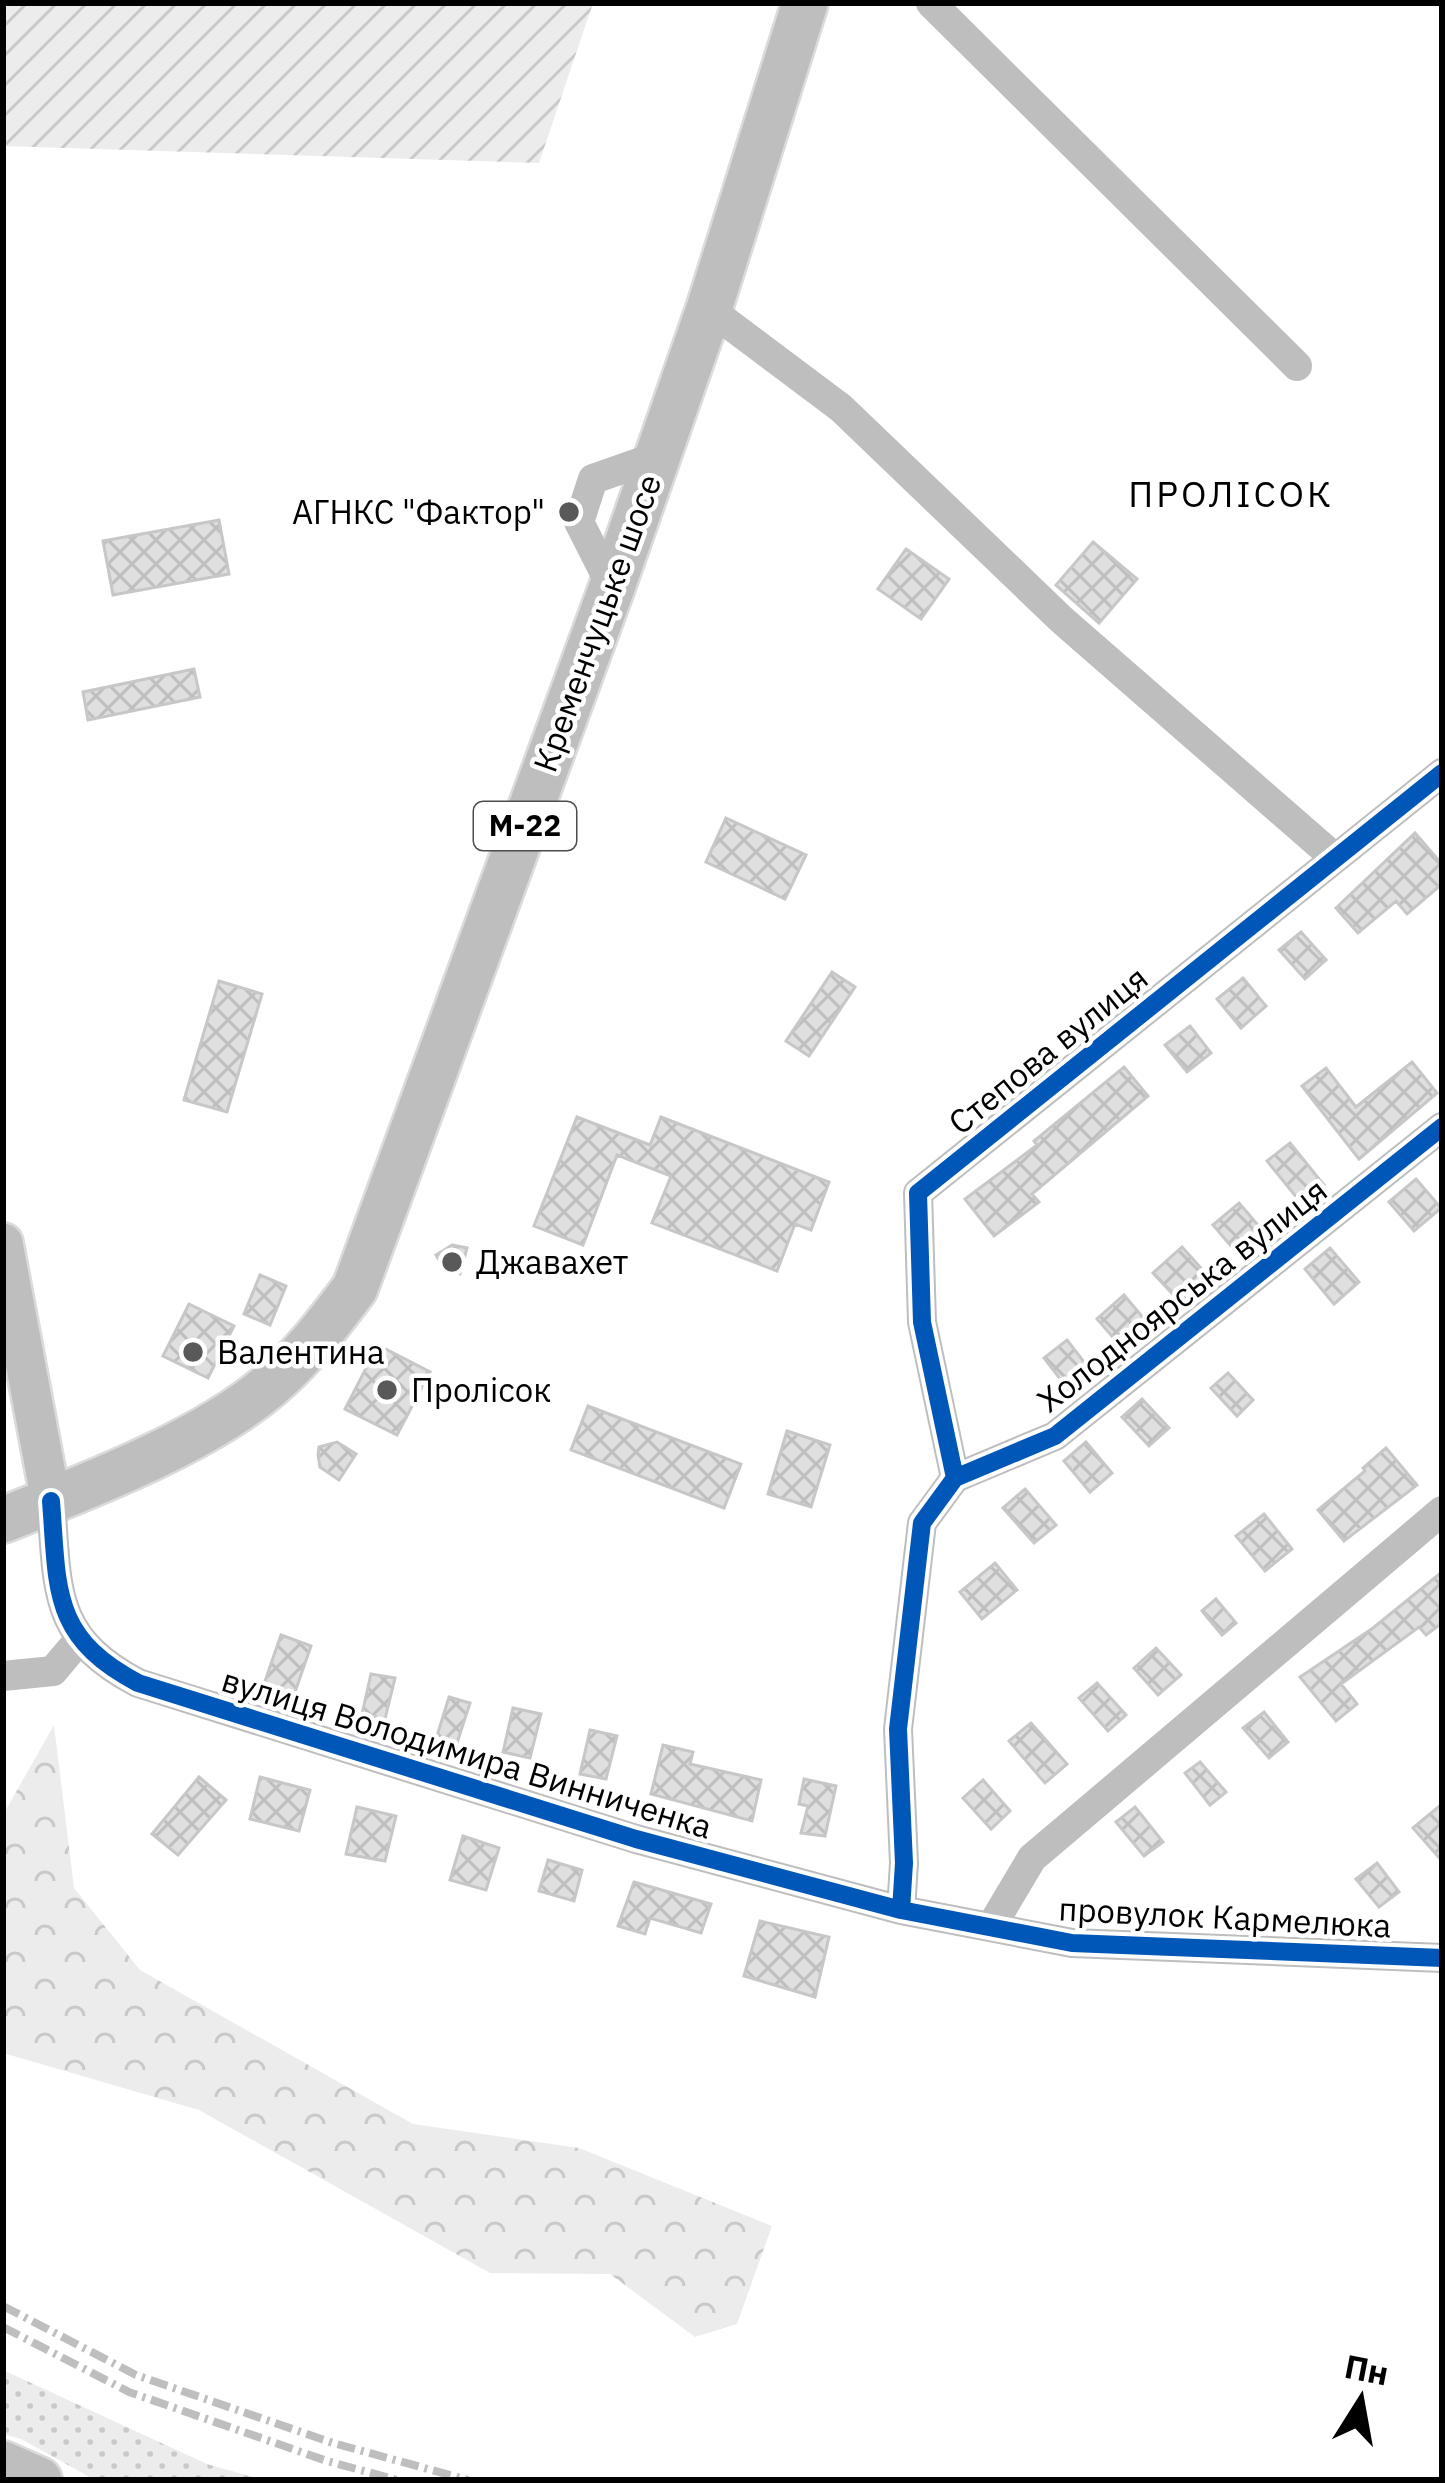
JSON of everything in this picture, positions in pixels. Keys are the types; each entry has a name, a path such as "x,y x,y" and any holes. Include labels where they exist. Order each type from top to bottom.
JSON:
{"highway":[{"name":"Кременчуцьке шосе","path":"3,1520 209,1426 266,1389 315,1343 355,1288 613,587 709,309 805,3"},
{"path":"3,2464 39,2480"}],"main road":[{"path":"3,1243 51,1501"}],"street":[{"path":"931,3 1297,366"},
{"path":"709,309 842,408 1062,620 1335,858"},
{"name":"Степова вулиця","path":"955,1478 922,1322 918,1193 1442,773"},
{"name":"Холодноярська вулиця","path":"955,1478 1055,1436 1442,1127"},
{"path":"901,1910 904,1863 898,1729 922,1523 955,1478"},
{"path":"3,1676 53,1671 79,1640 67,1618 51,1501"},
{"path":"991,1927 1032,1858 1442,1510"},
{"name":"вулиця Володимира Винниченка","path":"79,1640 100,1664 138,1683 636,1839 901,1910 991,1927"},
{"name":"провулок Кармелюка","path":"991,1927 1072,1942 1438,1950"}],"green space":[{"path":"3,3 593,3 539,163 3,146"},
{"path":"54,1725 74,1888 140,1970 413,2124 579,2148 772,2226 737,2324 695,2337 610,2274 490,2273 199,2110 3,2053 3,1815"},
{"path":"3,2370 207,2464 263,2480 95,2480 3,2434"}],"building":[{"path":"219,520 229,574 113,595 103,541"},
{"path":"1093,542 1137,579 1099,623 1056,585"},
{"path":"906,549 949,579 921,619 878,589"},
{"path":"194,669 200,697 88,720 83,692"},
{"path":"726,818 806,855 785,899 706,862"},
{"path":"1415,833 1442,864 1442,884 1407,914 1396,901 1358,933 1336,908"},
{"path":"1301,932 1326,960 1305,979 1279,950"},
{"path":"832,972 855,987 809,1056 786,1041"},
{"path":"1243,978 1266,1006 1241,1028 1217,999"},
{"path":"219,981 262,994 227,1112 184,1100"},
{"path":"1190,1026 1211,1053 1187,1072 1165,1045"},
{"path":"1412,1062 1437,1093 1359,1159 1302,1086 1326,1068 1356,1107"},
{"path":"1124,1067 1148,1096 1032,1194 1039,1202 994,1236 965,1199 1037,1145 1034,1141"},
{"path":"577,1117 650,1145 661,1117 829,1182 811,1230 795,1224 777,1271 652,1223 671,1176 617,1155 583,1245 534,1226"},
{"path":"1290,1143 1324,1185 1302,1204 1267,1161"},
{"path":"1416,1179 1441,1208 1414,1231 1389,1202"},
{"path":"1239,1203 1264,1232 1236,1252 1213,1225"},
{"name":"Джавахет","path":"452,1245 467,1248 460,1274 445,1270 436,1255"},
{"path":"1182,1247 1208,1276 1180,1302 1153,1273"},
{"path":"1330,1248 1359,1282 1334,1304 1305,1269"},
{"path":"260,1275 286,1286 270,1325 244,1314"},
{"path":"1124,1295 1151,1327 1124,1350 1097,1319"},
{"path":"189,1304 234,1326 208,1378 163,1356"},
{"path":"1067,1340 1094,1375 1071,1393 1044,1358"},
{"name":"Пролісок","path":"378,1345 430,1372 397,1435 345,1409"},
{"path":"1228,1373 1253,1400 1237,1416 1211,1388"},
{"path":"1142,1399 1169,1428 1149,1446 1122,1417"},
{"path":"588,1406 741,1464 724,1508 571,1450"},
{"path":"787,1431 830,1445 811,1507 768,1494"},
{"path":"337,1442 356,1454 339,1480 320,1467 318,1455 319,1447"},
{"path":"1086,1442 1112,1473 1090,1492 1064,1461"},
{"path":"1386,1448 1417,1485 1344,1541 1318,1510"},
{"path":"1025,1489 1056,1525 1034,1543 1003,1508"},
{"path":"1264,1514 1292,1549 1265,1571 1236,1536"},
{"path":"995,1563 1017,1590 982,1619 960,1592"},
{"path":"1442,1572 1442,1623 1426,1635 1419,1627 1341,1684 1357,1704 1336,1721 1300,1677 1373,1628"},
{"path":"1216,1599 1236,1623 1222,1635 1202,1611"},
{"path":"281,1635 311,1646 294,1695 264,1684"},
{"path":"1156,1648 1181,1675 1158,1695 1134,1668"},
{"path":"371,1674 395,1678 385,1719 362,1714"},
{"path":"1097,1683 1126,1715 1108,1731 1079,1698"},
{"path":"449,1697 470,1703 456,1746 436,1739"},
{"path":"513,1708 541,1714 530,1758 503,1752"},
{"path":"1264,1712 1288,1742 1269,1758 1243,1728"},
{"path":"1031,1723 1067,1764 1045,1783 1009,1741"},
{"path":"590,1730 617,1736 606,1779 580,1774"},
{"path":"663,1745 693,1752 690,1764 761,1780 752,1821 651,1794"},
{"path":"1200,1762 1226,1792 1210,1805 1185,1773"},
{"path":"199,1777 226,1800 178,1855 152,1834"},
{"path":"260,1777 310,1790 299,1831 250,1819"},
{"path":"804,1779 836,1786 825,1836 801,1833 808,1806 799,1804"},
{"path":"983,1780 1010,1811 991,1829 963,1798"},
{"path":"1442,1804 1442,1861 1413,1828"},
{"path":"357,1807 396,1816 385,1861 346,1854"},
{"path":"1135,1807 1163,1842 1144,1856 1116,1822"},
{"path":"463,1836 499,1848 486,1890 450,1880"},
{"path":"548,1860 582,1870 574,1901 539,1891"},
{"path":"1377,1863 1399,1892 1379,1907 1356,1879"},
{"path":"634,1882 711,1904 701,1933 650,1918 645,1934 618,1926"},
{"path":"760,1921 829,1937 815,1997 744,1976"}],"railway":[{"path":"3,2306 136,2375 333,2443 468,2480"},
{"path":"3,2327 129,2392 327,2461 397,2480"}],"cycle path":[{"path":"955,1478 922,1322 918,1193 1442,773"},
{"path":"901,1910 904,1863 898,1729 922,1523 955,1478 1055,1436 1442,1127"},
{"path":"51,1501 59,1586 74,1629 110,1666 138,1683 636,1839 901,1910 1072,1943 1442,1958"}],"place":[{"name":"АГНКС \"Фактор\"","path":"569,512"},
{"name":"Джавахет","path":"452,1262"},
{"name":"Валентина","path":"193,1352"},
{"name":"Пролісок","path":"387,1390"}],"district":[{"name":"ПРОЛІСОК","path":"1231,494"}]}
